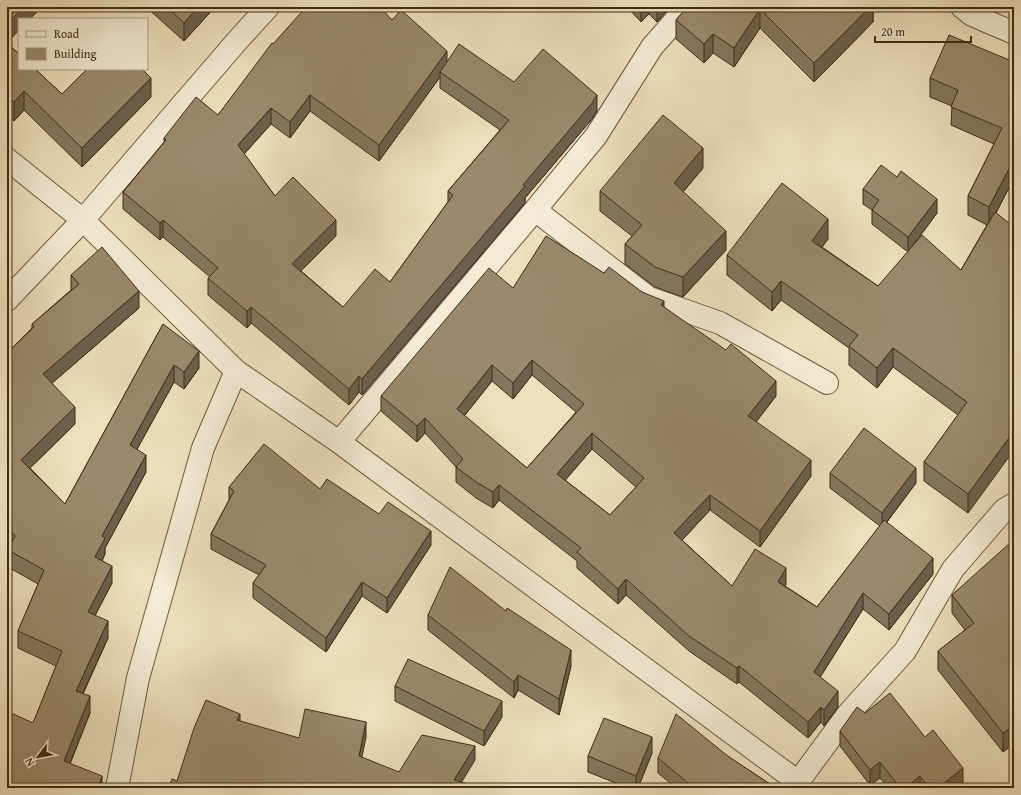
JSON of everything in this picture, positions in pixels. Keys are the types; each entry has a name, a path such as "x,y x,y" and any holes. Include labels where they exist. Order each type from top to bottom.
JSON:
{"street":[{"path":"7,300 83,220 268,7"},
{"path":"339,442 596,136 652,47 687,7"},
{"path":"962,7 972,15 1014,33"},
{"path":"7,159 83,220 236,371 339,442 800,785 848,714 905,651 953,569 1004,510 1014,504"},
{"path":"535,210 649,298 720,323 827,383"},
{"path":"117,788 138,678 203,448 236,371"}],"building":[{"path":"7,7 24,7 7,24"},
{"path":"167,7 198,7 184,23"},
{"path":"306,7 380,7 392,20 401,10 447,51 379,145 310,95 290,122 271,108 238,145 275,196 293,177 336,220 292,264 343,307 375,269 390,282 453,195 448,191 509,120 440,72 459,44 514,82 543,49 597,95 592,103 523,185 525,186 362,379 359,376 349,389 251,307 247,311 208,278 218,268 163,220 160,223 123,192 166,140 164,138 196,97 218,115 272,43 273,44"},
{"path":"687,7 870,7 814,63 760,9 734,48 713,34 704,44 676,20"},
{"path":"949,35 1014,62 1014,159 989,207 968,196 1002,128 951,107 958,90 930,78"},
{"path":"7,43 18,53 18,70 36,70 62,94 86,70 143,70 151,78 82,148 24,91 14,102 7,96"},
{"path":"663,115 703,148 674,183 726,231 683,277 655,267 625,244 642,225 600,191"},
{"path":"881,165 897,177 901,171 937,199 908,237 872,210 879,200 863,189"},
{"path":"782,183 828,219 812,241 878,286 922,235 961,270 995,212 1014,227 1014,431 968,494 924,462 967,402 893,348 877,368 849,346 858,335 781,281 772,292 727,255"},
{"path":"546,236 604,273 609,267 642,292 664,301 661,305 726,350 731,344 776,381 748,416 811,460 760,531 710,495 674,533 732,586 755,549 786,568 778,582 817,607 884,520 933,558 889,614 863,593 814,672 838,691 824,710 821,707 808,722 739,666 737,668 689,636 626,579 618,589 577,552 581,548 499,485 493,492 476,482 456,467 463,459 425,418 417,426 381,396 489,268 513,288","holes":["532,360 584,404 527,468 457,409 492,365 513,383","592,433 644,478 610,515 557,474"]},
{"path":"102,247 139,291 43,374 75,407 21,460 65,504 163,324 199,351 184,372 174,365 130,445 146,455 102,536 105,538 95,557 112,566 88,612 108,621 76,691 90,696 64,761 102,776 98,788 7,788 7,711 33,723 62,651 18,631 44,570 8,550 15,536 7,527 7,353 34,327 32,324 79,284 71,275"},
{"path":"864,428 916,468 882,513 830,473"},
{"path":"264,444 320,489 327,479 379,514 388,502 431,531 387,598 362,582 326,638 253,583 266,565 211,534 234,491 229,487"},
{"path":"1011,542 1013,544 1014,543 1014,630 1009,635 1014,642 1014,725 1003,733 938,651 974,623 952,595"},
{"path":"450,567 506,611 507,608 571,650 559,699 518,675 514,682 428,615"},
{"path":"408,659 502,701 484,731 395,686"},
{"path":"890,693 925,737 933,730 963,768 938,788 929,788 920,776 905,788 900,788 880,762 870,770 840,731 857,707 865,713"},
{"path":"206,700 240,714 237,720 299,738 305,709 366,722 359,756 399,772 422,735 475,746 454,780 484,788 168,788 172,779 177,781 194,728"},
{"path":"676,714 729,757 776,788 694,788 658,758"},
{"path":"604,718 652,737 636,776 588,756"}]}
